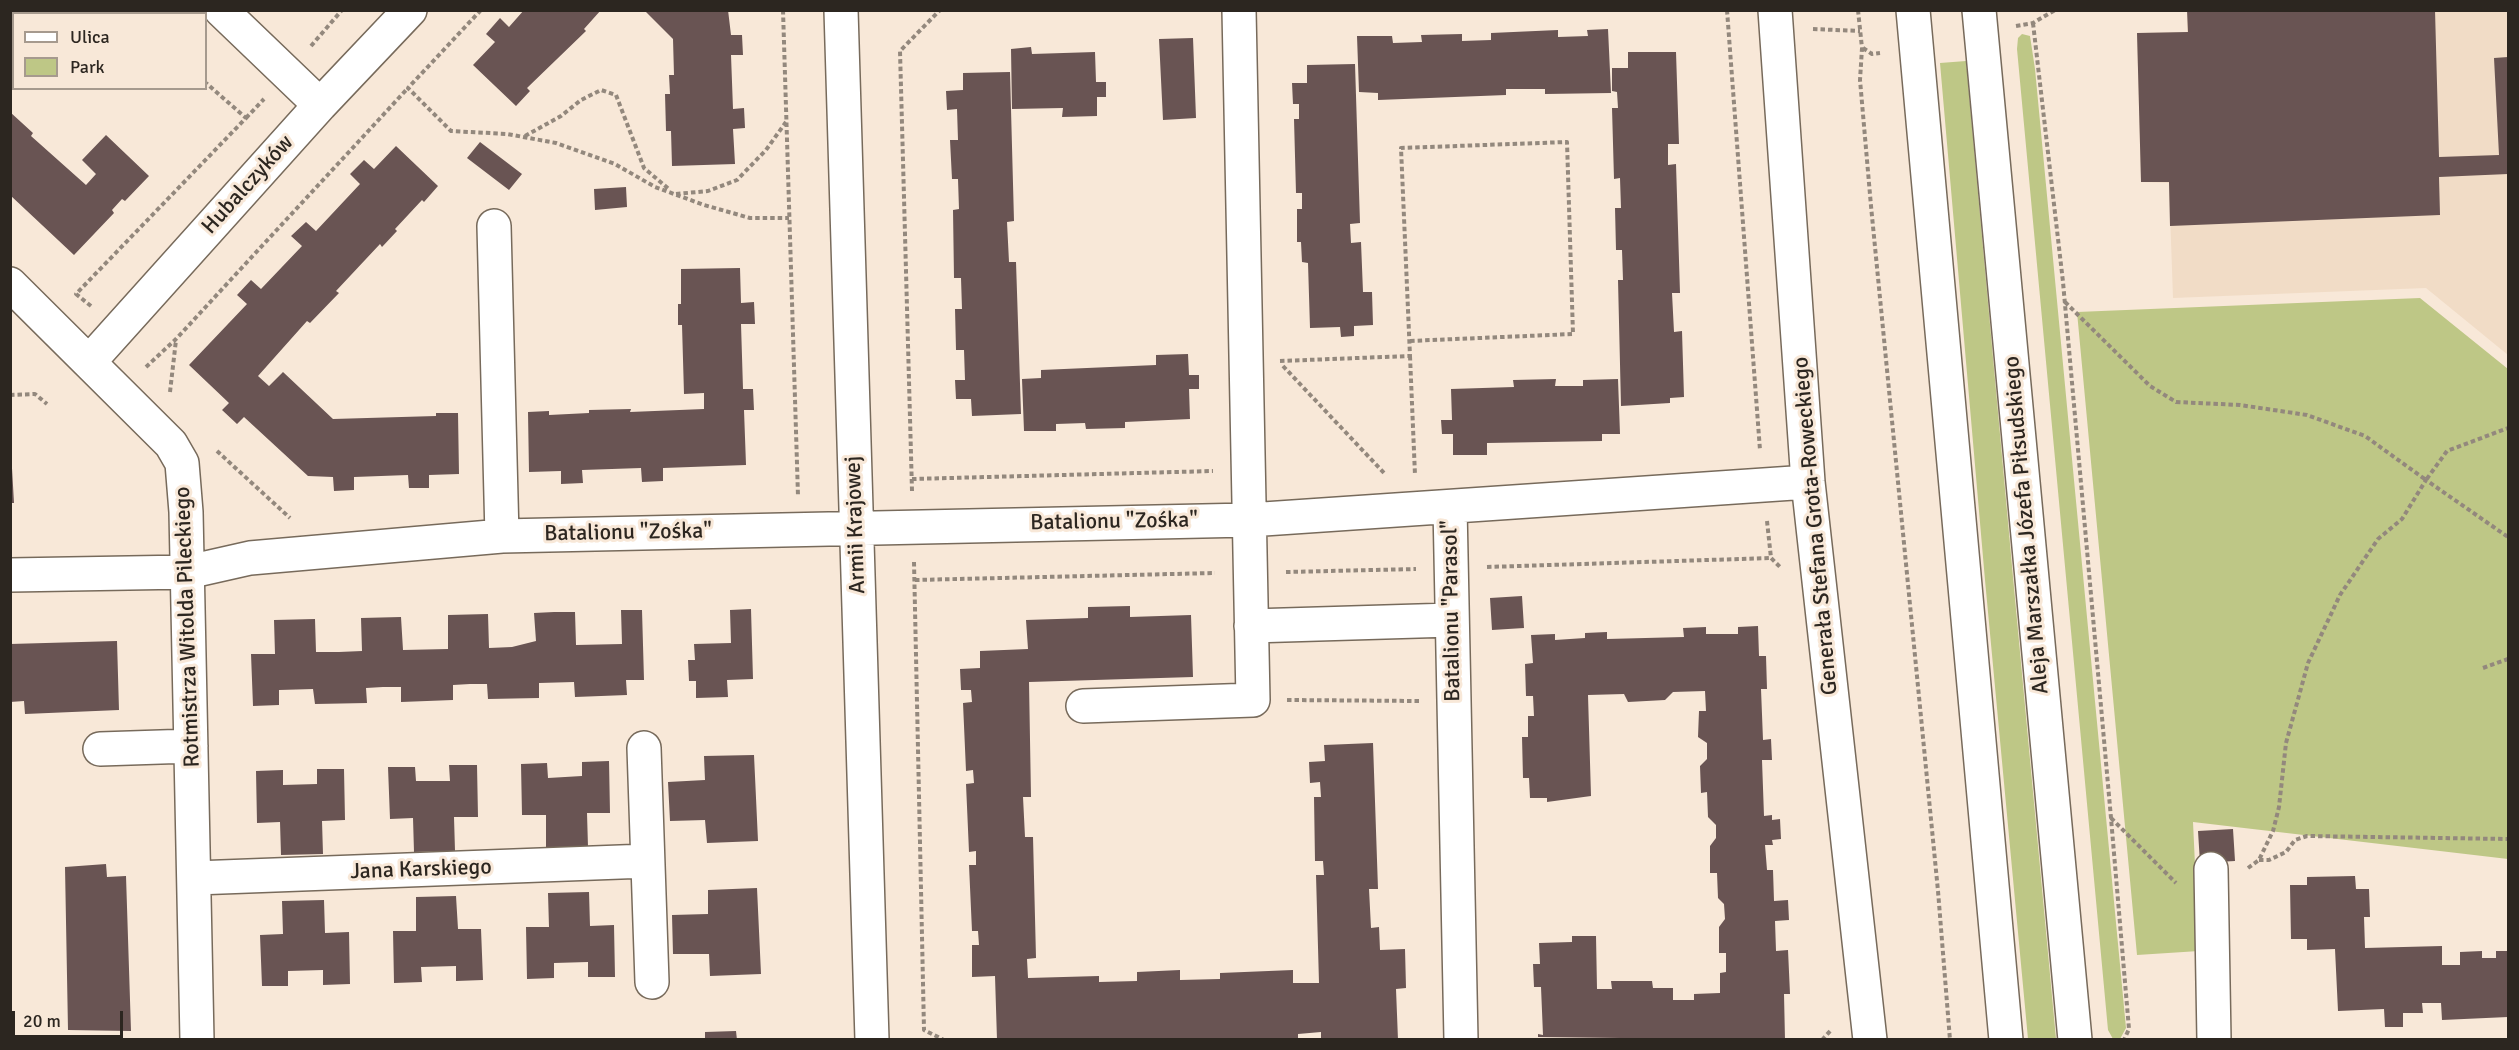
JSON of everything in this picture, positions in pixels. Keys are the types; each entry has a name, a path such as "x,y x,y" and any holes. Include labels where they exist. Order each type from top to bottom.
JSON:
{"street":[{"path":"221,10 320,105"},
{"name":"Hubalczyków","path":"89,362 320,105 410,10"},
{"name":"Armii Krajowej","path":"841,10 872,1040"},
{"path":"1083,706 1253,700 1239,10"},
{"path":"1913,10 2006,1040"},
{"name":"Aleja Marszałka Józefa Piłsudskiego","path":"1979,10 2075,1040"},
{"name":"Generała Stefana Grota-Roweckiego","path":"1775,19 1808,482 1870,1040"},
{"path":"494,226 501,536"},
{"name":"Rotmistrza Witolda Pileckiego","path":"10,284 171,444 182,463 188,572 197,1040"},
{"name":"Batalionu \"Parasol\"","path":"1461,1040 1450,507 1808,482"},
{"name":"Batalionu \"Zośka\"","path":"10,575 188,572 250,558 501,536 1249,520 1416,499 1450,507"},
{"path":"1251,626 1452,620"},
{"path":"100,749 191,746"},
{"path":"644,748 652,982"},
{"name":"Jana Karskiego","path":"195,878 647,861"},
{"path":"2214,1040 2225,871"}],"path":[{"path":"153,376 145,367 176,339 481,10"},
{"path":"783,10 798,497"},
{"path":"1858,10 1860,80 1938,891 1950,1040"},
{"path":"2015,26 2033,23 2055,10"},
{"path":"1775,19 1860,31"},
{"path":"2033,23 2064,301 2129,1029 2124,1040"},
{"path":"94,308 76,294 246,118 207,84"},
{"path":"408,88 451,131 524,137 556,143 615,164 674,194 750,218 789,218"},
{"path":"524,137 561,116 580,100 601,90 616,95 644,168 674,194 708,191 737,180 766,150 786,121"},
{"path":"1409,341 1573,334 1567,142 1401,148 1409,341 1416,499"},
{"path":"2064,301 2150,386 2176,402 2240,405 2307,415 2365,436 2508,537"},
{"path":"170,393 176,339"},
{"path":"1410,356 1278,361 1400,489 1416,499"},
{"path":"162,385 176,399"},
{"path":"10,395 35,394 47,404"},
{"path":"2259,860 2273,831 2279,807 2286,743 2295,702 2321,631 2340,595 2378,540 2402,519 2447,451 2508,428"},
{"path":"212,455 210,445 290,518"},
{"path":"912,479 1221,471"},
{"path":"279,520 302,518"},
{"path":"915,580 1771,558"},
{"path":"2483,668 2508,659"},
{"path":"1253,700 1422,701"},
{"path":"2225,871 2259,860 2269,860 2286,852 2295,840 2307,836 2508,839"}],"shaded area":[{"path":"2187,11 2508,11 2508,355 2426,288 2173,298 2169,183 2141,182 2137,33 2187,32"}],"green space":[{"path":"2022,34 2030,36 2035,69 2126,1028 2120,1039 2113,1039 2108,1030 2017,49 2018,38"},
{"path":"1966,61 2056,1039 2028,1039 1985,580 1940,63"},
{"path":"2420,298 2508,369 2508,859 2193,822 2199,951 2137,955 2077,312"}],"building":[{"path":"524,10 601,10 584,29 586,31 527,88 530,91 516,106 473,65 495,42 486,34 500,18 509,27"},
{"path":"644,10 728,10 731,35 742,35 743,55 731,55 733,109 744,108 745,128 733,129 735,164 672,166 671,131 666,131 665,94 670,94 669,75 674,75 673,39"},
{"path":"2187,10 2435,10 2439,157 2499,155 2494,58 2508,57 2508,174 2439,177 2440,215 2170,226 2169,182 2141,182 2137,33 2188,32"},
{"path":"1608,29 1611,93 1545,94 1545,89 1506,89 1506,95 1378,100 1378,93 1359,92 1357,36 1392,36 1393,43 1422,42 1421,35 1462,34 1462,41 1491,40 1491,33 1558,30 1558,37 1588,36 1587,30"},
{"path":"1193,38 1196,118 1163,120 1159,39"},
{"path":"1031,47 1032,54 1095,52 1096,82 1106,82 1106,97 1097,97 1097,116 1062,117 1063,108 1012,109 1011,49"},
{"path":"1628,52 1676,52 1679,144 1668,144 1668,165 1676,164 1680,293 1672,293 1674,332 1682,331 1684,397 1670,398 1670,403 1621,406 1618,280 1623,280 1622,250 1616,250 1615,208 1621,208 1620,178 1614,179 1612,108 1618,108 1617,92 1612,91 1612,68 1628,68"},
{"path":"1355,64 1360,223 1350,224 1351,243 1361,242 1363,292 1372,292 1373,325 1354,326 1354,336 1341,337 1340,327 1310,328 1308,263 1302,262 1301,242 1297,242 1297,209 1302,209 1302,193 1296,193 1294,119 1299,119 1299,104 1293,104 1292,83 1307,83 1307,65"},
{"path":"1010,72 1014,221 1007,222 1009,262 1016,262 1021,414 972,416 971,399 956,399 955,380 965,380 964,350 956,350 955,309 962,309 961,278 954,278 953,210 959,209 958,179 952,179 950,140 958,140 957,109 947,110 946,91 963,90 963,73"},
{"path":"10,112 33,133 31,136 86,185 96,174 82,160 106,135 149,176 125,201 122,199 112,210 114,213 74,255 10,195"},
{"path":"480,142 522,174 509,190 467,158"},
{"path":"396,146 438,186 395,229 397,231 382,247 380,244 336,291 339,293 310,323 307,321 258,376 269,386 283,372 333,419 436,416 436,413 458,413 459,474 429,475 429,488 409,488 408,475 354,477 354,490 334,491 333,477 308,476 244,417 237,424 222,410 229,403 189,365 247,304 237,295 251,280 261,289 302,246 291,236 306,222 316,231 360,184 350,174 364,160 374,169"},
{"path":"626,187 627,207 595,210 594,189"},
{"path":"740,268 741,303 754,302 755,324 741,324 743,389 753,389 754,410 744,410 746,465 663,468 663,481 642,482 641,468 582,470 583,483 561,484 561,471 529,472 528,412 549,411 549,415 589,413 589,410 631,409 630,412 704,409 704,393 684,394 682,325 678,325 678,304 681,304 681,269"},
{"path":"1188,354 1189,375 1199,375 1199,389 1189,389 1190,419 1125,422 1125,428 1086,429 1085,423 1056,424 1056,431 1024,431 1022,379 1041,378 1041,370 1156,365 1156,355"},
{"path":"1556,379 1555,386 1583,386 1583,380 1618,379 1620,434 1602,434 1602,441 1487,443 1487,455 1453,455 1453,434 1442,434 1441,420 1452,420 1451,389 1514,387 1513,380"},
{"path":"10,468 12,468 14,503 10,503"},
{"path":"1522,596 1524,628 1492,630 1490,598"},
{"path":"1130,606 1130,617 1191,615 1193,677 1029,682 1031,797 1023,797 1025,837 1033,837 1036,958 1027,959 1028,978 1099,976 1099,982 1137,981 1137,972 1180,970 1180,980 1220,979 1220,973 1293,970 1293,983 1319,983 1316,875 1324,875 1323,861 1315,861 1314,797 1321,797 1320,782 1310,783 1309,762 1325,761 1324,745 1373,743 1378,889 1369,889 1371,928 1379,927 1380,950 1405,949 1406,988 1396,989 1398,1040 1321,1040 1321,1032 1298,1034 1298,1040 997,1040 995,976 972,977 972,945 979,945 978,931 972,931 969,865 976,865 976,851 969,852 966,784 974,783 973,770 966,771 963,703 972,702 971,690 961,690 960,669 980,668 980,651 1028,649 1026,620 1088,618 1088,607"},
{"path":"751,609 753,679 727,680 728,697 696,698 696,681 689,681 688,660 695,660 694,644 731,643 730,610"},
{"path":"621,610 642,610 644,680 626,680 627,695 575,697 574,682 539,683 539,698 488,699 487,684 470,684 453,685 453,700 401,702 401,687 383,687 366,688 367,703 315,704 313,689 279,690 279,705 253,706 251,654 275,654 274,620 315,619 316,652 362,651 361,618 401,617 403,650 448,649 448,615 488,614 489,648 512,647 536,641 534,613 554,612 575,612 576,645 622,644"},
{"path":"1758,626 1759,656 1766,656 1767,689 1761,689 1763,740 1771,739 1772,760 1762,760 1764,816 1772,815 1772,820 1780,819 1781,839 1772,840 1773,845 1765,845 1767,870 1773,870 1774,901 1788,900 1789,920 1775,921 1776,951 1788,950 1790,994 1784,994 1785,1040 1538,1037 1538,1034 1543,1035 1541,987 1534,987 1533,964 1540,964 1539,943 1572,942 1572,936 1596,936 1597,989 1612,989 1611,981 1652,981 1653,988 1673,988 1673,1000 1694,1000 1694,994 1720,993 1720,973 1726,972 1726,953 1719,953 1719,927 1725,919 1724,904 1718,898 1717,873 1710,873 1710,846 1716,838 1716,825 1708,817 1707,792 1701,793 1700,766 1707,759 1707,743 1698,737 1699,711 1706,711 1705,691 1673,692 1665,700 1628,702 1624,694 1588,695 1591,796 1547,802 1547,798 1530,798 1529,778 1523,778 1522,737 1528,737 1528,716 1534,716 1533,696 1526,696 1525,664 1533,663 1531,635 1555,634 1555,640 1585,638 1585,633 1607,632 1607,639 1684,637 1683,628 1706,627 1706,634 1738,634 1738,627"},
{"path":"117,641 119,710 25,714 24,701 10,702 10,644"},
{"path":"754,755 758,841 707,843 705,820 670,821 668,782 705,780 704,756"},
{"path":"609,761 610,813 587,813 588,847 546,848 546,815 522,815 521,764 547,763 548,778 582,776 582,762"},
{"path":"449,765 477,765 478,817 454,817 455,851 414,852 413,818 390,819 388,767 415,767 416,781 450,781"},
{"path":"317,769 344,769 345,820 322,821 323,854 281,855 280,822 257,823 256,771 283,770 283,785 317,784"},
{"path":"2233,829 2235,861 2200,863 2198,831"},
{"path":"106,864 107,877 126,876 131,1031 68,1030 65,867"},
{"path":"2355,876 2356,889 2369,889 2370,917 2364,917 2365,948 2442,946 2442,965 2460,965 2460,952 2482,951 2482,958 2496,958 2496,951 2508,951 2508,1017 2442,1020 2441,1003 2422,1003 2423,1013 2403,1013 2403,1027 2385,1027 2384,1009 2338,1011 2335,949 2307,950 2307,939 2291,939 2290,885 2307,885 2307,877"},
{"path":"757,888 761,974 710,976 709,954 673,954 672,915 708,914 708,890"},
{"path":"589,892 590,926 614,925 615,977 588,977 588,962 554,963 554,978 527,979 526,927 549,927 548,893"},
{"path":"456,896 458,929 481,929 483,980 456,981 456,966 421,967 422,982 394,983 393,931 416,931 416,897"},
{"path":"324,900 325,933 349,932 350,984 323,985 323,970 288,971 288,986 262,986 260,935 283,934 282,901"},
{"path":"736,1031 737,1040 705,1040 705,1032"}]}
